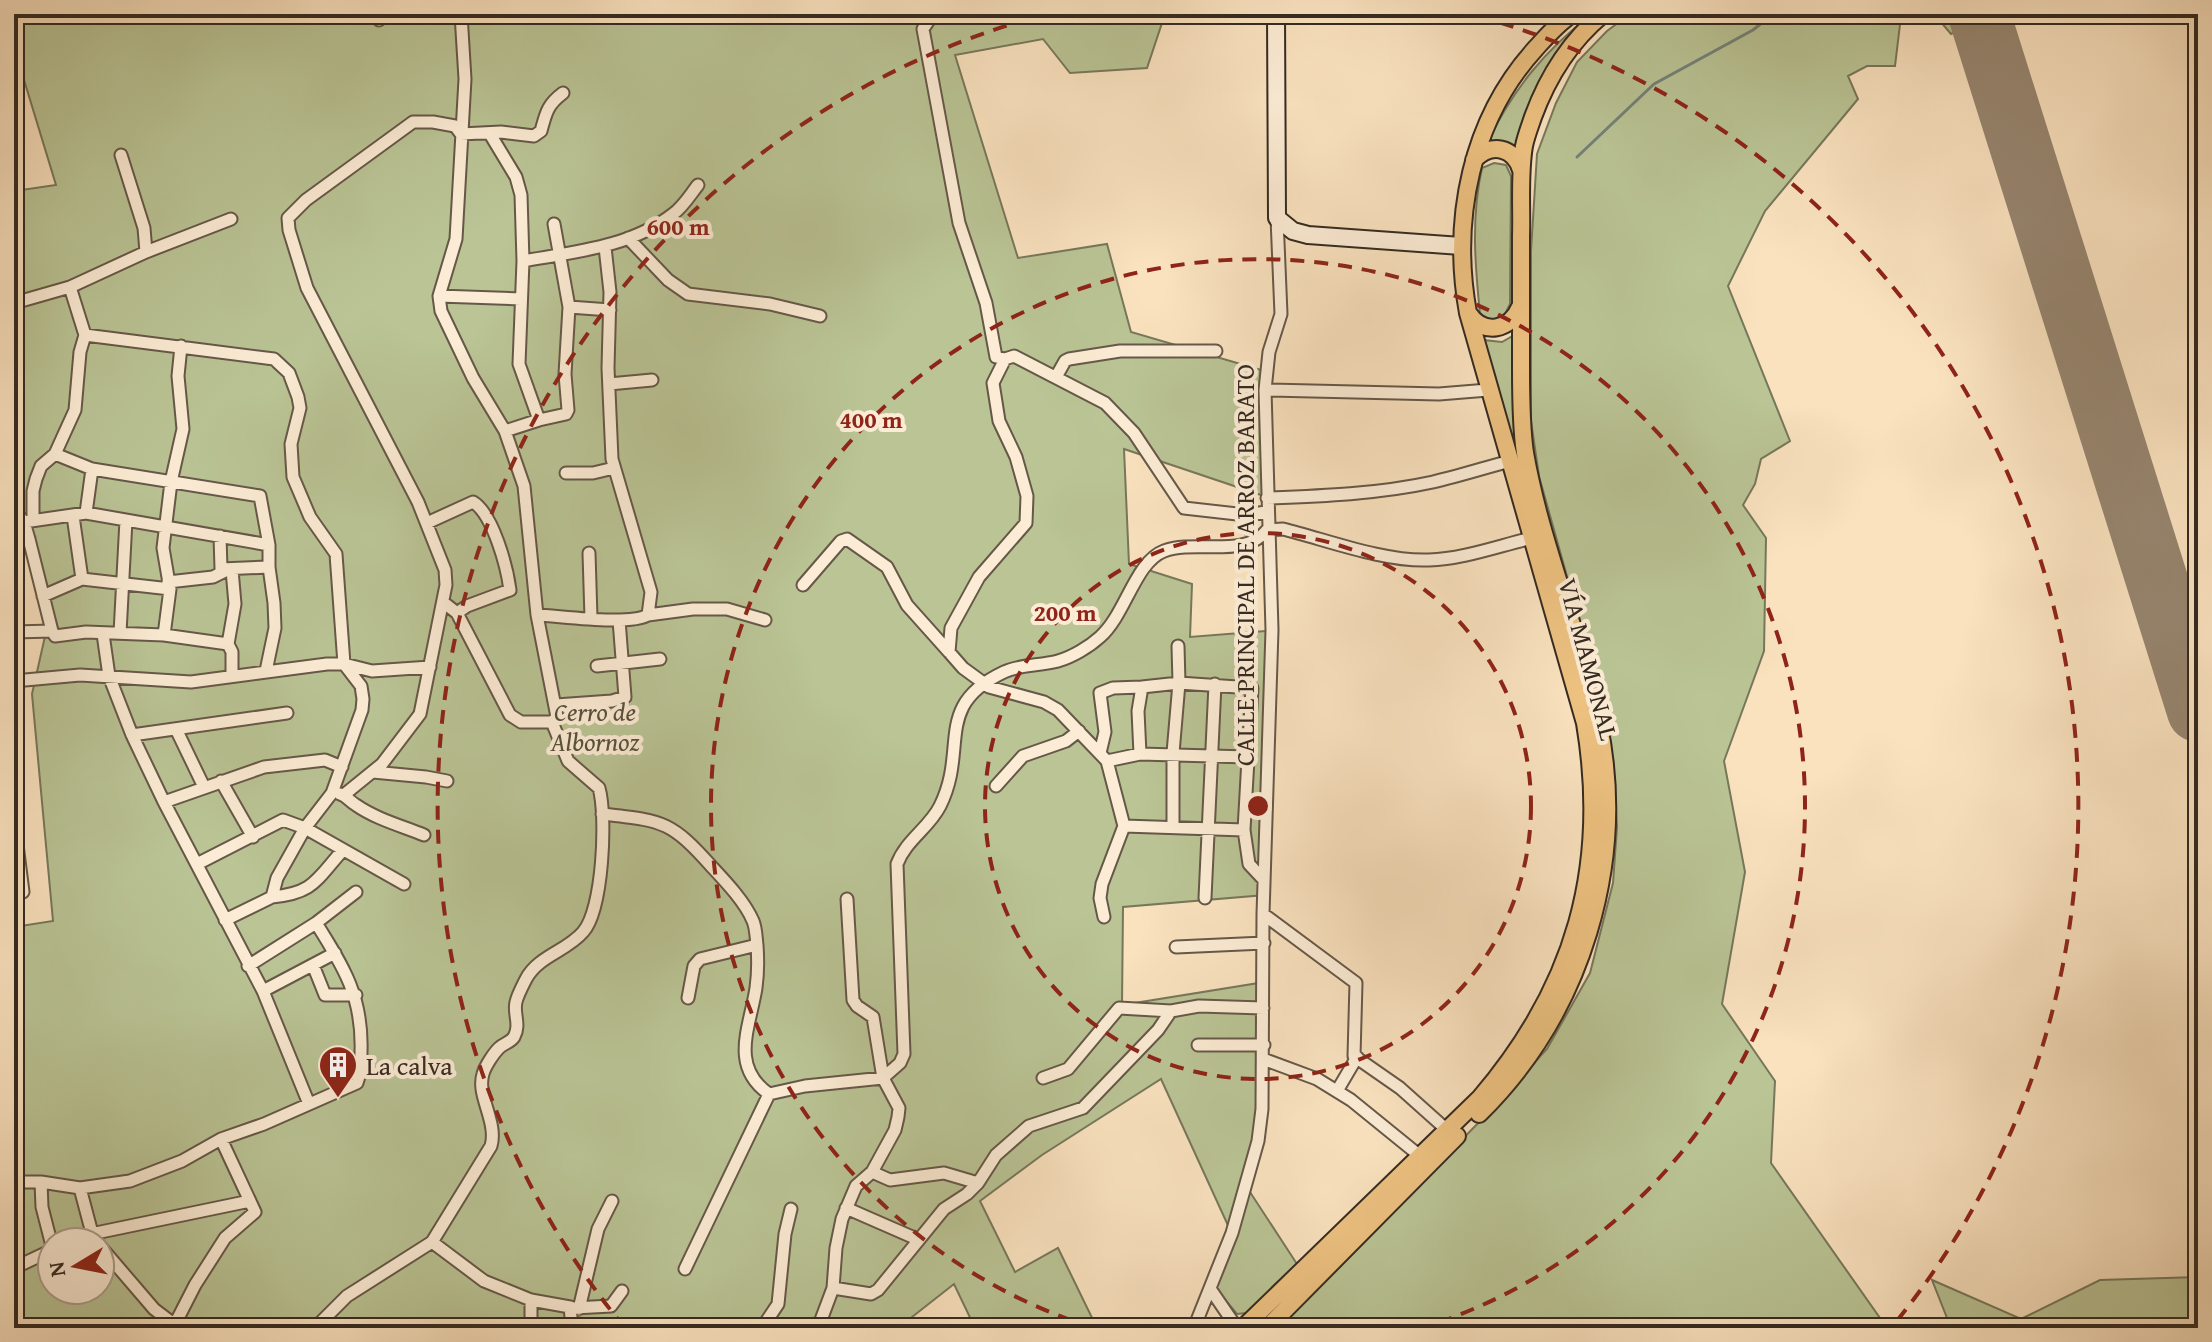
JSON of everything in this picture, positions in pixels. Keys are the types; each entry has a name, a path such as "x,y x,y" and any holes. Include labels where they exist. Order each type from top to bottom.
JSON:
{"main road":[{"name":"VÍA MAMONAL","path":"1240,1328 1447,1130 1500,1074 1524,1041 1545,1003 1560,972 1579,918 1592,852 1594,797 1585,723 1488,390 1468,313 1461,246 1474,160 1490,119 1517,71 1547,36 1572,14"},
{"name":"VÍA MAMONAL","path":"1267,1328 1488,1106 1523,1065 1554,1016 1594,918 1604,868 1608,825 1605,755 1589,682 1525,451 1520,307 1524,144 1545,85 1585,29 1603,14"},
{"path":"1474,160 1487,150 1503,149 1517,159 1522,174"},
{"path":"1468,313 1478,324 1492,329 1507,325 1520,307"}],"street":[{"path":"443,602 457,613 510,715 521,722 552,722 557,717 556,705 537,615 524,486 505,431 473,378 441,311 439,296 456,239 465,79 461,14"},
{"path":"933,14 923,29 924,44 939,103 959,223 986,303 996,357 1005,359 1014,356 1105,403 1134,433 1184,508 1246,515 1266,512"},
{"name":"CALLE PRINCIPAL DE ARROZ BARATO","path":"1194,1328 1232,1233 1258,1141 1262,1109 1263,914 1272,630 1266,512 1265,390 1269,352 1281,314 1276,14"},
{"path":"461,134 538,134 545,111 563,93"},
{"path":"272,897 277,878 305,828 339,793 373,772 395,749 420,714 446,585 445,570 408,482 307,288 288,218 306,200 413,122 455,126 461,134"},
{"path":"490,134 516,177 521,195 523,261 519,364 539,420"},
{"path":"121,155 144,228 146,252"},
{"path":"523,261 605,247 656,226 676,213 698,185"},
{"path":"1277,218 1293,231 1308,235 1461,246"},
{"path":"14,303 70,287 146,252 231,219"},
{"path":"505,431 566,414 568,410 565,374 569,307 554,224"},
{"path":"628,238 668,280 688,294 770,304 820,316"},
{"path":"605,247 610,310 609,384 614,468 651,592 648,615"},
{"path":"70,287 85,335 80,352 75,410 55,454 41,466 28,521 29,539 52,631 55,636 86,632 164,635 228,644"},
{"path":"439,296 521,299"},
{"path":"569,307 610,310"},
{"path":"85,335 274,359 289,373 300,408 291,444 293,477 310,517 336,554 344,664 361,686 363,699 342,767 339,793"},
{"path":"164,635 169,585 163,548 171,482 183,429 178,376 181,346"},
{"path":"1056,377 1069,359 1120,351 1216,351"},
{"path":"949,652 951,628 979,577 1026,523 1027,496 1016,457 999,421 993,383 1005,359"},
{"path":"609,384 652,380"},
{"path":"1265,390 1439,394 1488,390"},
{"path":"55,454 92,469 260,496 269,545 275,628 266,671"},
{"path":"1267,498 1349,494 1418,484 1510,461"},
{"path":"566,473 593,473 614,468"},
{"path":"86,513 92,469"},
{"path":"427,523 473,502 495,535 510,590 467,606 457,613"},
{"path":"14,510 28,521 86,513 269,545"},
{"path":"73,516 82,579"},
{"path":"120,633 126,520"},
{"path":"602,814 646,819 676,830 712,867 753,921 757,945 756,986 746,1035 746,1057 750,1076 758,1087 769,1094 805,1086 883,1078 904,1054 897,864 942,802 955,758 960,709 967,698 1005,671 1058,661 1089,645 1110,627 1134,588 1140,571 1156,555 1183,547 1248,544 1258,540 1267,530 1283,529 1385,556 1416,560 1448,559 1532,538"},
{"path":"220,536 221,569 269,567"},
{"path":"14,540 29,539"},
{"path":"803,585 841,541 847,539 887,567 907,605 963,668 984,684 1044,702 1058,710 1104,757"},
{"path":"589,553 591,618"},
{"path":"43,596 82,579 169,585 213,577 229,570"},
{"path":"229,570 235,604 228,644 232,652 232,676"},
{"path":"537,615 619,620 693,609 727,609 765,620"},
{"path":"556,705 623,699 627,695 619,620"},
{"path":"14,632 52,631"},
{"path":"103,634 109,676 132,735 263,991 309,1104"},
{"path":"1173,827 1178,646"},
{"path":"597,666 660,659"},
{"path":"14,681 80,675 191,682 344,664 372,671 430,667"},
{"path":"1104,917 1100,898 1102,884 1124,826 1104,757 1105,732 1100,693 1113,688 1179,683 1252,688 1244,830 1249,864 1264,880"},
{"path":"1205,898 1215,684"},
{"path":"1140,754 1138,711 1142,687"},
{"path":"132,735 287,713"},
{"path":"315,1328 347,1296 432,1242 491,1146 494,1135 482,1083 483,1073 500,1046 512,1041 518,1027 515,1003 528,975 549,955 585,931 594,908 601,872 599,788 568,761 552,722"},
{"path":"176,729 204,787"},
{"path":"996,786 1023,756 1066,741 1079,731"},
{"path":"1104,757 1173,753 1248,757"},
{"path":"164,802 264,767 325,760 342,767"},
{"path":"373,772 447,781"},
{"path":"221,781 253,837"},
{"path":"339,793 354,804 424,835"},
{"path":"197,864 283,820 305,828 404,884"},
{"path":"14,821 23,892 14,893"},
{"path":"1124,826 1244,830"},
{"path":"225,920 272,897 296,894 310,887 343,850"},
{"path":"248,966 316,923 356,892"},
{"path":"818,1328 833,1288 836,1248 846,1208 856,1186 872,1172 895,1130 899,1108 883,1078 873,1017 853,1000 847,899"},
{"path":"1263,914 1356,983 1354,1051 1357,1057 1400,1088 1447,1130"},
{"path":"14,1182 41,1182 80,1188 130,1181 182,1161 221,1139 357,1083 362,1025 356,995 316,923"},
{"path":"1176,947 1264,943"},
{"path":"688,998 694,966 700,959 757,945"},
{"path":"263,991 335,953"},
{"path":"313,965 325,995 356,995"},
{"path":"1043,1078 1068,1069 1119,1008 1171,1011 1199,1006 1263,1008"},
{"path":"833,1288 871,1294 878,1290 944,1209 978,1183 996,1155 1029,1126 1083,1108 1158,1030 1171,1011"},
{"path":"1198,1045 1264,1045"},
{"path":"1337,1091 1357,1057"},
{"path":"1263,1059 1317,1079 1337,1091 1420,1156"},
{"path":"685,1269 769,1094"},
{"path":"116,1264 154,1309 174,1327 225,1238 254,1213 221,1139"},
{"path":"872,1172 890,1180 944,1173 978,1183"},
{"path":"41,1182 47,1226"},
{"path":"80,1188 91,1226"},
{"path":"116,1236 250,1201"},
{"path":"572,1328 574,1308 598,1229 612,1201"},
{"path":"846,1208 917,1239"},
{"path":"762,1328 778,1304 785,1234 791,1209"},
{"path":"432,1242 484,1281 531,1300 574,1308 611,1306 622,1291"},
{"path":"14,1268 36,1256"},
{"path":"1211,1290 1240,1328"},
{"path":"531,1300 531,1328"}],"green space":[{"name":"Cerro de Albornoz","path":"14,14 1165,14 1147,68 1070,73 1043,39 955,55 1018,258 1107,244 1131,332 1268,372 1267,497 1124,449 1129,564 1192,584 1190,637 1277,630 1265,895 1123,907 1122,1005 1265,982 1264,1109 1231,1232 1161,1079 1042,1155 980,1201 1015,1272 1058,1248 1097,1328 975,1328 954,1284 898,1328 14,1328 14,927 53,921 32,694 48,623 14,504 14,191 56,185 14,47"},
{"path":"1592,14 1569,43 1521,152 1501,141 1487,143 1508,105 1532,72 1559,42"},
{"path":"1630,14 1913,14 1901,16 1895,66 1867,66 1848,76 1858,99 1765,211 1728,286 1790,441 1761,459 1755,484 1743,505 1766,538 1764,651 1724,761 1745,872 1722,1004 1775,1081 1771,1163 1887,1328 1277,1328 1547,1049 1590,973 1613,883 1617,827 1614,772 1595,677 1539,476 1531,421 1531,251 1537,154 1556,103 1577,62 1607,31"},
{"path":"1934,14 1995,14 1951,34"},
{"path":"1494,163 1506,165 1511,176 1510,304 1501,322 1485,321 1480,314 1476,259 1476,205 1482,168"},
{"path":"1516,334 1516,461 1483,340 1502,342"},
{"path":"1248,1189 1297,1264 1247,1313 1237,1314 1216,1289"},
{"path":"2198,1277 2198,1320 2190,1324 2192,1328 1951,1328 1932,1280 2021,1319 2100,1280"}],"waterway":[{"path":"1577,157 1654,84 1753,30 1773,14"}],"runway":[{"path":"1979,14 2198,711"}],"place":[{"name":"La calva","path":"338,1099"}]}
